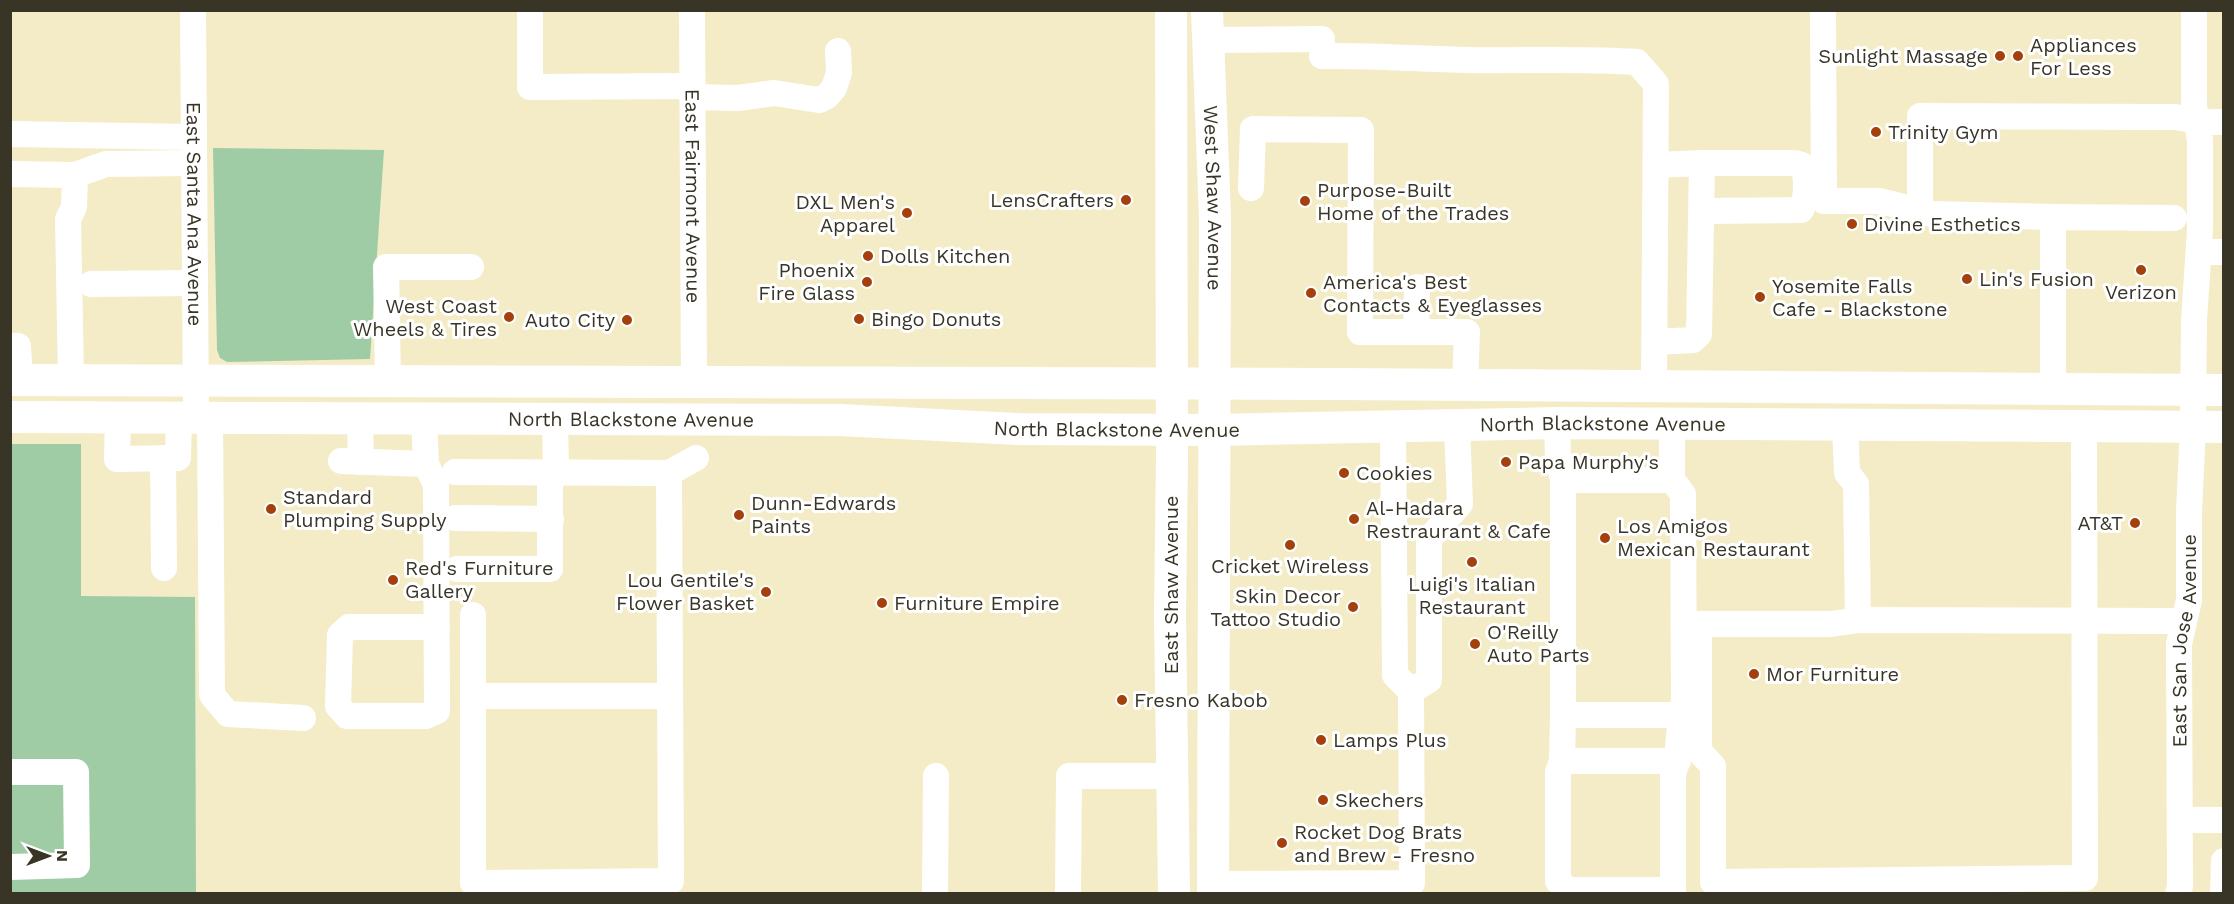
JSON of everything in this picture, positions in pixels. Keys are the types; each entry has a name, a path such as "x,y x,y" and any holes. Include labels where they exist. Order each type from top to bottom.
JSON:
{"main road":[{"name":"West Shaw Avenue","path":"1171,10 1171,385"},
{"name":"West Shaw Avenue","path":"1207,25 1215,175 1215,385"},
{"name":"North Blackstone Avenue","path":"15,380 2209,390"},
{"path":"555,419 574,403 674,402 685,395 694,383"},
{"path":"695,420 704,403 713,400 870,400 904,384"},
{"name":"East Shaw Avenue","path":"1171,385 1170,616 1174,894"},
{"path":"1214,889 1215,385"},
{"name":"North Blackstone Avenue","path":"10,417 840,420 1019,429 1214,430 1557,423 2208,426"}],"street":[{"name":"East Santa Ana Avenue","path":"193,10 195,417"},
{"path":"530,10 530,87 692,92 738,98 774,93 819,100 827,96 834,88 839,73 838,51"},
{"name":"East Fairmont Avenue","path":"692,10 694,383"},
{"path":"1823,10 1824,201 1880,201 1932,214 2174,218"},
{"name":"East San Jose Avenue","path":"2178,894 2180,886 2179,644 2189,600 2189,512 2208,426 2209,390 2194,320 2211,252 2200,140 2194,106 2194,10"},
{"path":"1207,25 1366,56 1637,62 1656,84 1654,387"},
{"path":"1920,211 1920,116 2175,117 2196,121 2223,122"},
{"path":"1251,188 1253,129 1361,130 1360,332 1467,332 1465,385"},
{"path":"10,134 194,137"},
{"path":"10,174 75,175 106,164 194,163"},
{"path":"1656,165 1795,163 1802,165 1805,171 1804,204 1801,210 1701,211"},
{"path":"1654,342 1693,340 1699,334 1702,164"},
{"path":"71,380 68,219 74,207 75,175"},
{"path":"2053,217 2053,389"},
{"path":"388,382 386,267 471,267"},
{"path":"91,284 195,283"},
{"path":"1416,332 1417,287"},
{"path":"10,346 18,346 15,380"},
{"path":"118,417 117,459 178,458 195,417"},
{"path":"195,417 212,695 228,714 303,718"},
{"path":"360,418 351,461 426,464"},
{"path":"424,418 426,464 436,485 437,627 437,711 426,716 347,716 338,706 340,635 349,627 437,627"},
{"path":"457,569 550,569 550,484 556,472 555,419"},
{"path":"1557,423 1558,459 1563,480 1563,715 1562,761 1558,772 1558,881 1568,892 1673,890 1673,775 1678,761 1680,715 1684,701 1683,494 1672,480 1672,425"},
{"path":"1845,424 1846,473 1856,484 1849,621"},
{"path":"1411,691 1429,680 1429,539 1460,504 1457,425"},
{"path":"2084,426 2084,621 2085,878 1713,882 1713,766 1699,752 1699,624 1849,621 2084,621 2183,621"},
{"path":"1214,889 1412,884 1411,691 1395,675 1393,427"},
{"path":"164,458 164,568"},
{"path":"455,472 669,473 696,458"},
{"path":"473,615 473,883 671,881 669,473"},
{"path":"1563,480 1672,480"},
{"path":"455,518 551,519"},
{"path":"473,696 670,696"},
{"path":"1563,715 1680,715"},
{"path":"1562,761 1678,761"},
{"path":"10,772 76,772 77,865 10,867"},
{"path":"935,894 936,776"},
{"path":"1068,894 1069,776 1174,776"},
{"path":"2180,820 2223,820"},
{"path":"2223,861 2223,894"}],"green space":[{"path":"213,148 384,150 370,359 227,362 220,358 217,350"},
{"path":"11,444 81,444 81,596 195,597 196,893 11,894"}],"place":[{"name":"Sunlight Massage","path":"2000,56"},
{"name":"Appliances For Less","path":"2018,56"},
{"name":"Trinity Gym","path":"1876,132"},
{"name":"LensCrafters","path":"1126,200"},
{"name":"Purpose-Built Home of the Trades","path":"1305,201"},
{"name":"DXL Men's Apparel","path":"907,213"},
{"name":"Divine Esthetics","path":"1852,224"},
{"name":"Dolls Kitchen","path":"868,256"},
{"name":"Verizon","path":"2141,270"},
{"name":"Lin's Fusion","path":"1967,279"},
{"name":"Phoenix Fire Glass","path":"867,282"},
{"name":"America's Best Contacts & Eyeglasses","path":"1311,293"},
{"name":"Yosemite Falls Cafe - Blackstone","path":"1760,297"},
{"name":"West Coast Wheels & Tires","path":"509,317"},
{"name":"Bingo Donuts","path":"859,319"},
{"name":"Auto City","path":"627,320"},
{"name":"Papa Murphy's","path":"1506,462"},
{"name":"Cookies","path":"1344,473"},
{"name":"Standard Plumping Supply","path":"271,509"},
{"name":"Dunn-Edwards Paints","path":"739,515"},
{"name":"Al-Hadara Restraurant & Cafe","path":"1354,519"},
{"name":"AT&T","path":"2135,523"},
{"name":"Los Amigos Mexican Restaurant","path":"1605,538"},
{"name":"Cricket Wireless","path":"1290,545"},
{"name":"Luigi's Italian Restaurant","path":"1472,562"},
{"name":"Red's Furniture Gallery","path":"393,580"},
{"name":"Lou Gentile's Flower Basket","path":"766,592"},
{"name":"Furniture Empire","path":"882,603"},
{"name":"Skin Decor Tattoo Studio","path":"1353,607"},
{"name":"O'Reilly Auto Parts","path":"1475,644"},
{"name":"Mor Furniture","path":"1754,674"},
{"name":"Fresno Kabob","path":"1122,700"},
{"name":"Lamps Plus","path":"1321,740"},
{"name":"Skechers","path":"1323,800"},
{"name":"Rocket Dog Brats and Brew - Fresno","path":"1282,843"}]}
